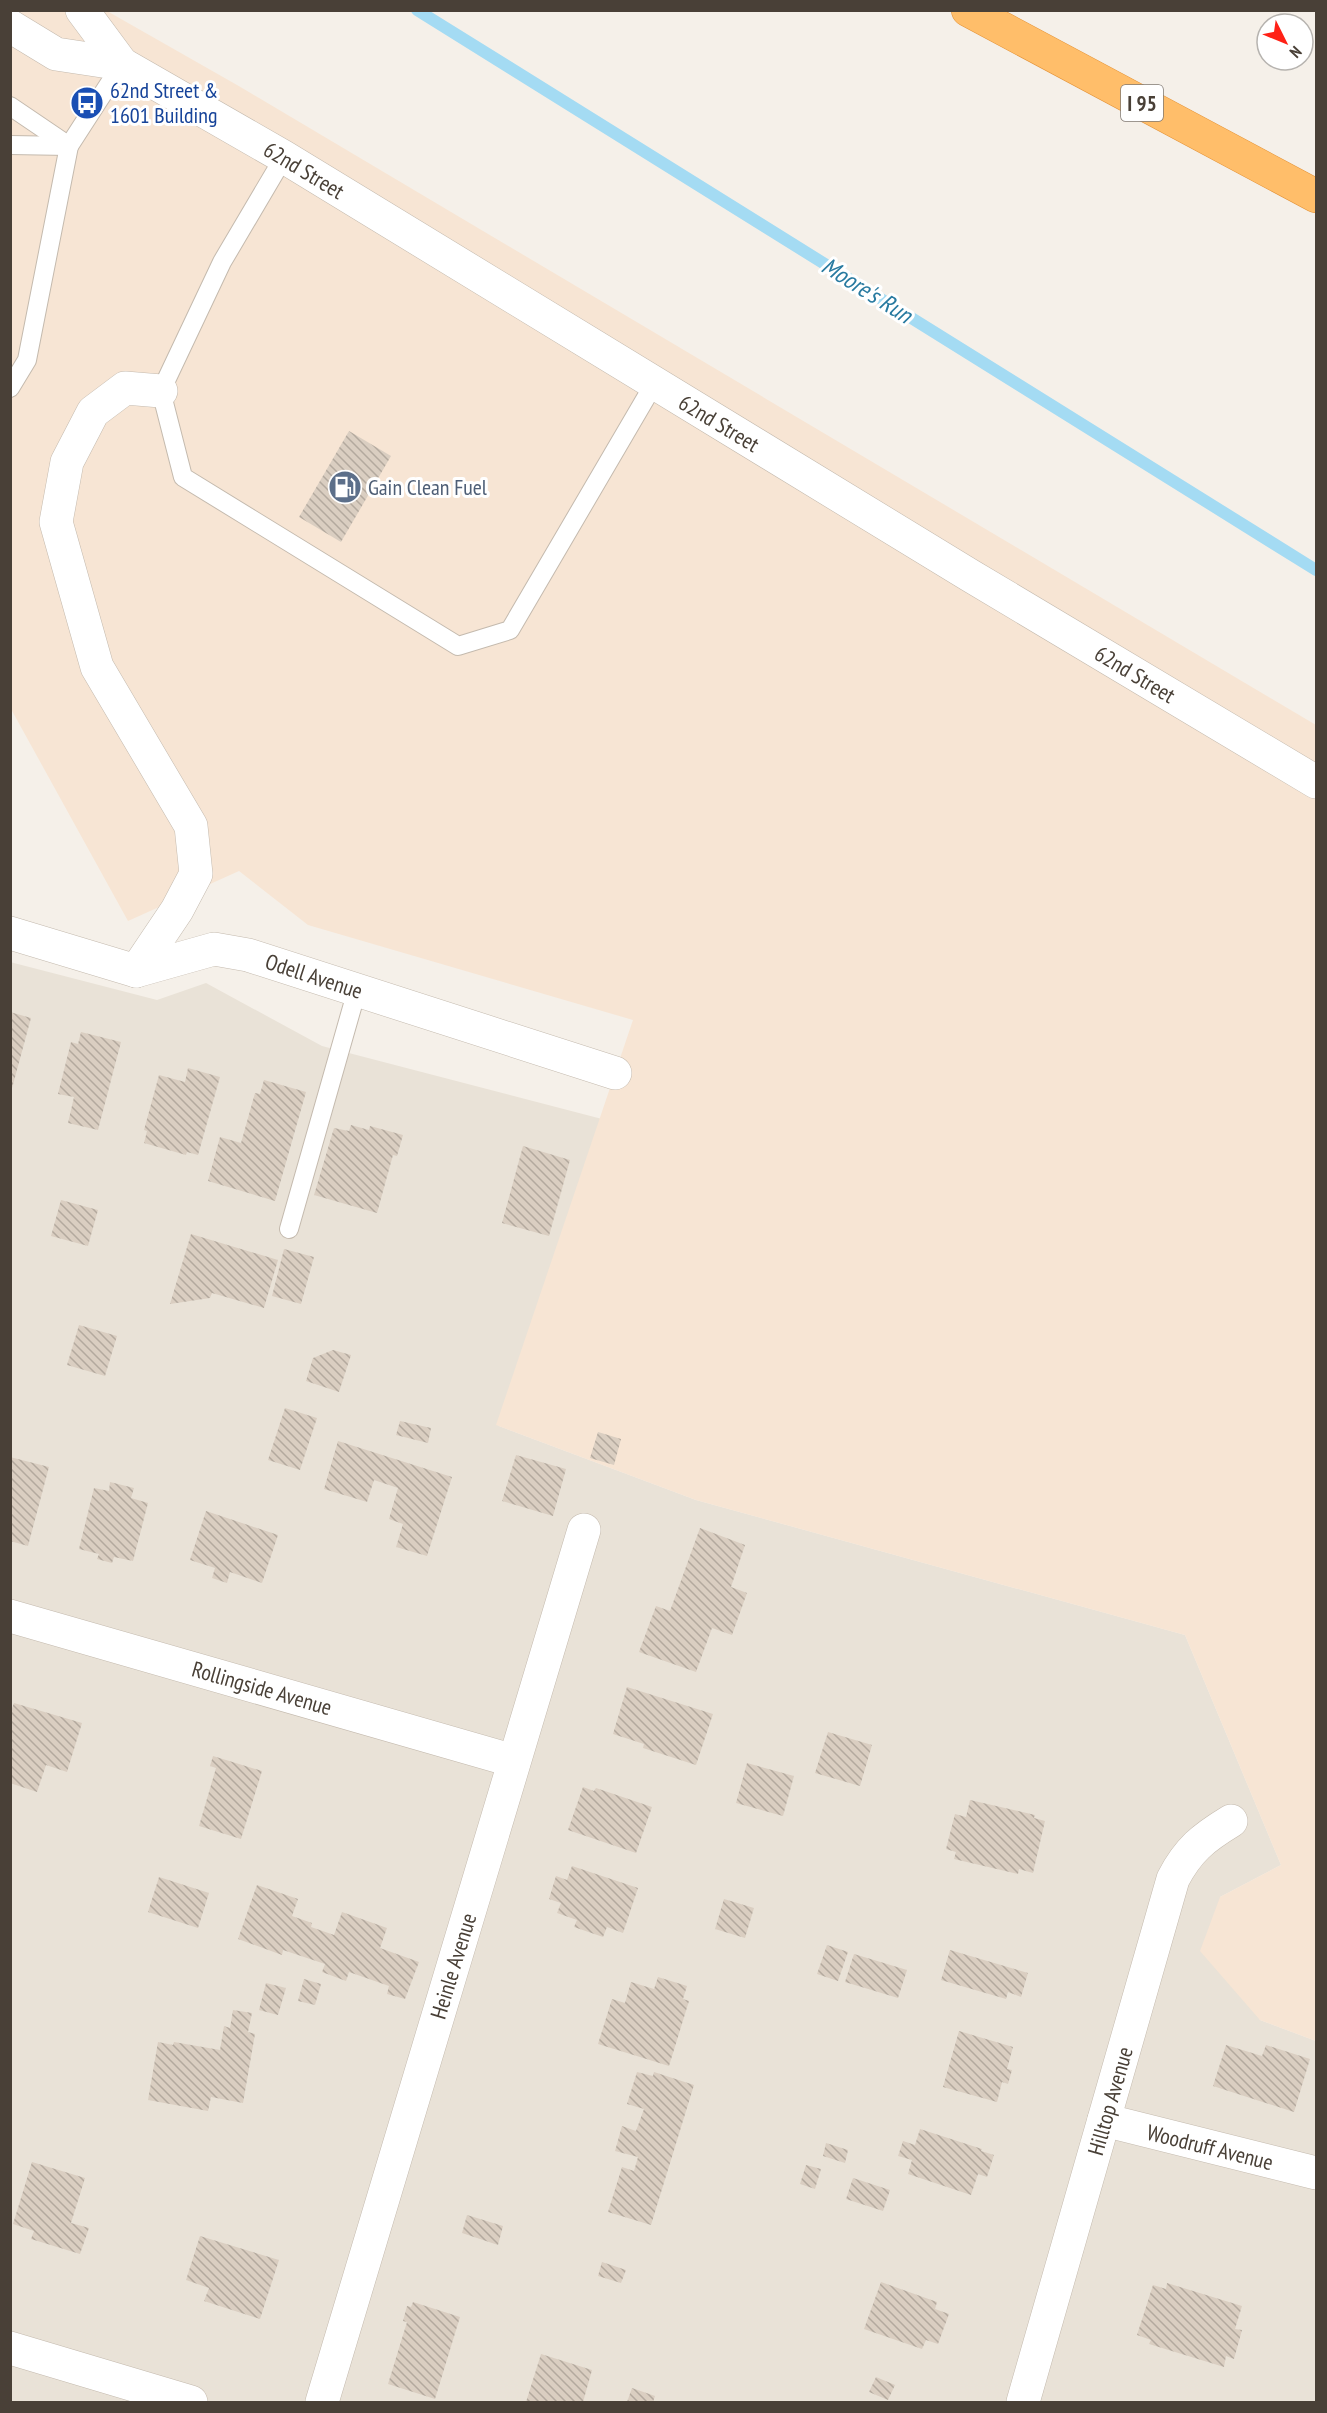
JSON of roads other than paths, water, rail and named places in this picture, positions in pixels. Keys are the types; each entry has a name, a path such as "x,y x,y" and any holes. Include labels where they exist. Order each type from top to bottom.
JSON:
{"highway":[{"name":"I 95","path":"968,10 1317,196"}],"street":[{"name":"62nd Street","path":"82,10 122,64"},
{"name":"62nd Street","path":"10,26 56,54 122,64 284,157 971,576 1317,782"},
{"path":"10,933 135,971 177,910 196,874 191,826 98,667 56,522 67,462 93,412 125,388 161,391"},
{"name":"Odell Avenue","path":"135,971 214,949 248,955 615,1073"},
{"name":"Heinle Avenue","path":"322,2403 584,1530"},
{"name":"Rollingside Avenue","path":"10,1616 514,1761"},
{"name":"Hilltop Avenue","path":"1023,2403 1173,1879 1192,1849 1212,1832 1230,1821"},
{"name":"Woodruff Avenue","path":"1104,2120 1317,2173"},
{"path":"10,2348 155,2397 191,2403"}],"lane":[{"path":"10,388 27,360 69,146 122,64"},
{"path":"10,106 69,146"},
{"path":"10,146 69,146"},
{"path":"284,157 222,262 161,391 183,477 458,646 510,630 654,384"},
{"path":"289,1229 357,990"}],"waterway":[{"name":"Moore's Run","path":"417,10 1316,570"}],"place":[{"name":"62nd Street & 1601 Building","path":"87,103"},
{"name":"Gain Clean Fuel","path":"345,487"}]}
